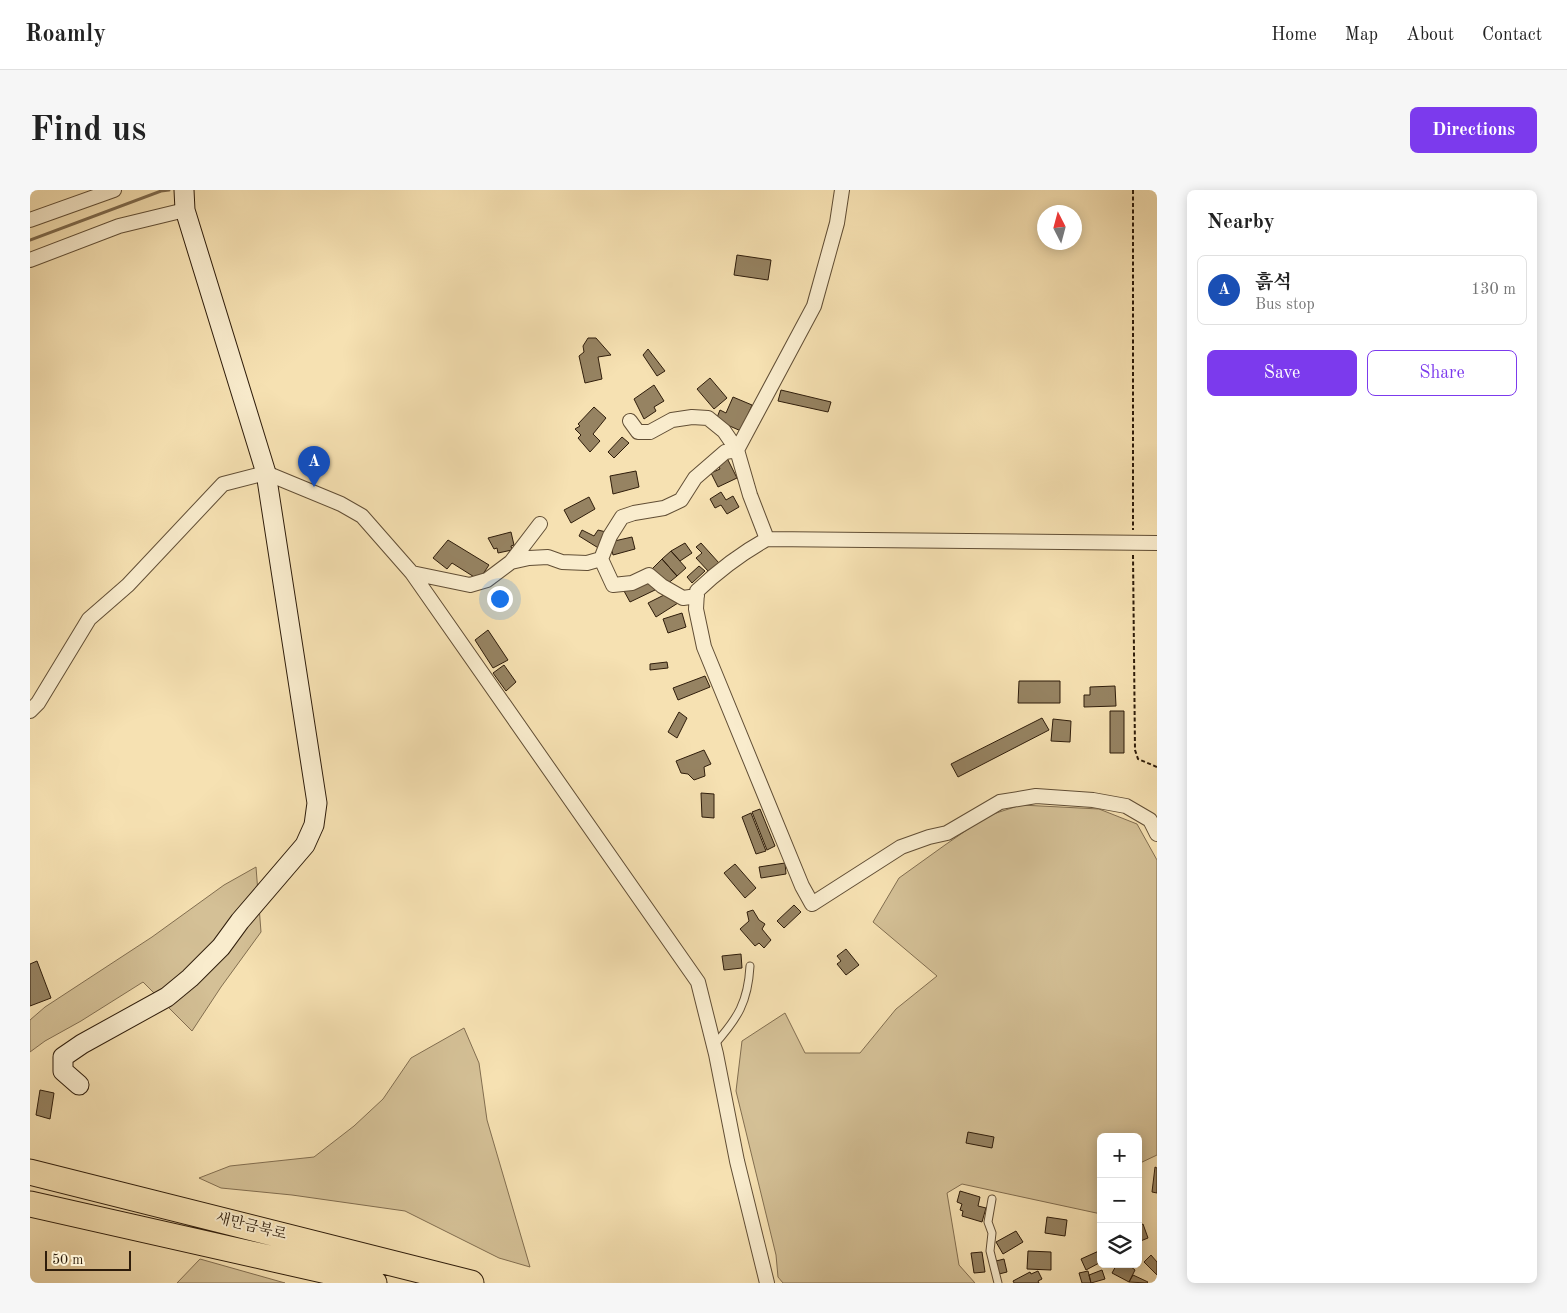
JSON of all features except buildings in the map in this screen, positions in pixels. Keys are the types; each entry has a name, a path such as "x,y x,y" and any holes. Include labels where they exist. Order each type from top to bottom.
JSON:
{"highway":[{"name":"새만금북로","path":"30,1172 471,1283"},
{"name":"새만금북로","path":"30,1204 374,1283"}],"street":[{"path":"30,220 114,190"},
{"path":"737,450 814,306 837,223 842,190"},
{"path":"30,260 184,199 266,473 317,802 314,825 305,845 221,946 190,978 167,997 82,1044 63,1057 62,1072 80,1085"},
{"path":"630,421 638,432 650,432 672,420 692,417 708,418 724,431 737,450 750,494 767,539"},
{"path":"697,596 683,598 662,586 649,575 632,584 613,585 601,559 610,536 622,517 664,508 681,500 695,478 725,452 737,450"},
{"path":"30,712 38,703 89,619 128,585 223,484 266,473 341,504 362,516 412,573 698,982 714,1045 737,1162 767,1283"},
{"path":"412,573 470,585 487,580 511,562 540,524"},
{"path":"1157,543 767,539 719,570 697,591 696,609 704,647 802,886 812,904 902,847 929,837 947,833 1000,802 1036,796 1093,800 1126,806 1150,820 1157,834"},
{"path":"511,562 529,558 548,557 562,562 587,563 601,559"}],"lane":[{"path":"714,1045 730,1027 741,1009 749,985 750,966"},
{"path":"992,1199 988,1222 992,1233 990,1251 998,1283"}],"path":[{"path":"1133,190 1135,750 1138,759 1157,767"}],"shaded area":[{"path":"1021,805 1099,809 1137,824 1157,860 1157,1155 1142,1162 1142,1133 1097,1133 1097,1213 962,1184 947,1193 959,1265 975,1283 783,1283 778,1277 776,1255 736,1091 742,1041 785,1013 805,1053 860,1053 896,1009 937,976 873,922 899,878 987,816"},
{"path":"256,867 261,932 192,1031 143,982 30,1052 30,1020 45,1007 152,937 224,885"},
{"path":"464,1028 479,1063 487,1120 530,1267 499,1258 405,1211 292,1195 221,1188 199,1178 230,1166 314,1157 354,1126 383,1099 411,1058"},
{"path":"200,1259 285,1283 177,1283"}],"waterway":[{"path":"30,240 161,191 169,190"}],"place":[{"name":"흙석","path":"314,487"}]}
